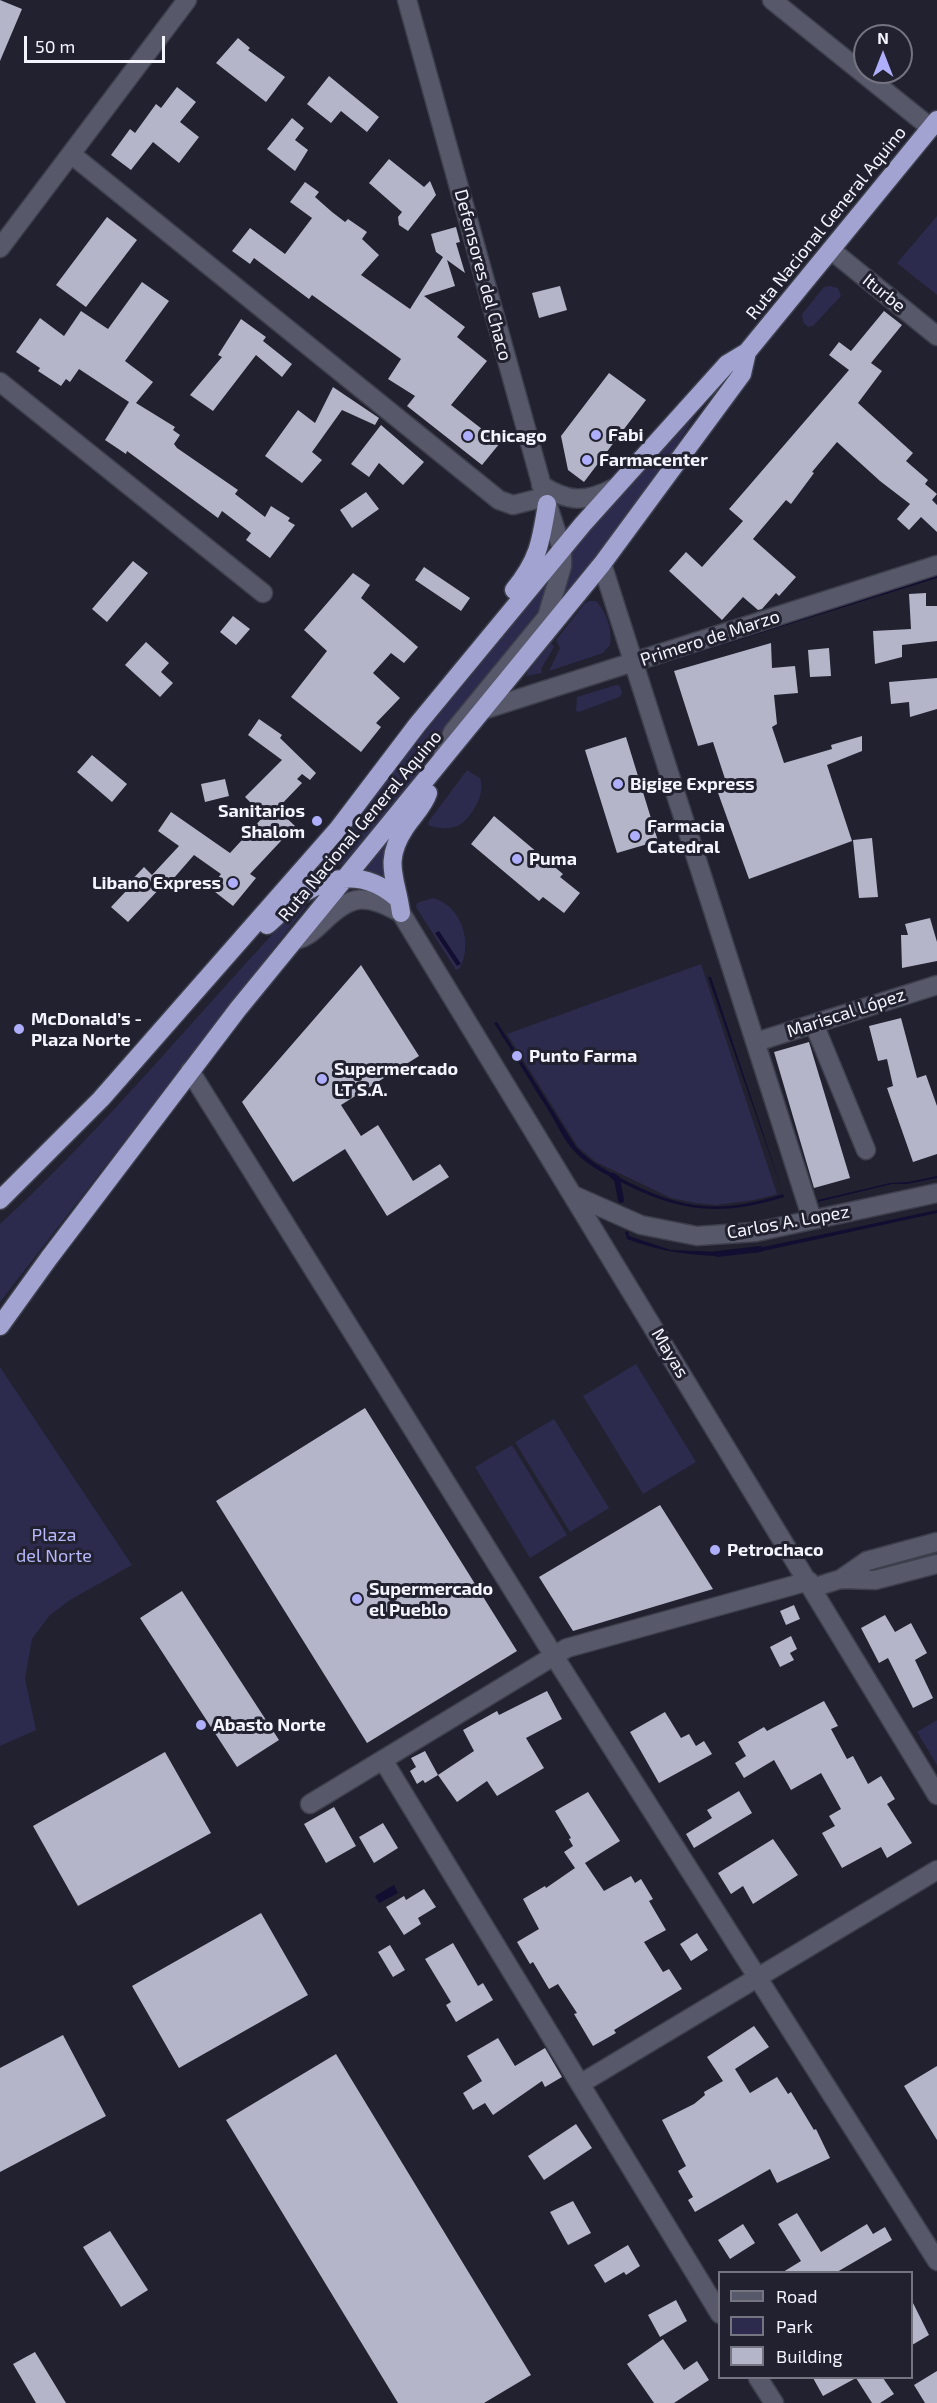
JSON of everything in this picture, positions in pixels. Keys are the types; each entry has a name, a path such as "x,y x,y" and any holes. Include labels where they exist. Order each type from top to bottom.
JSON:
{"highway":[{"name":"Ruta Nacional General Aquino","path":"0,1200 102,1099 338,830 417,725 562,549 727,364 747,352 934,124"},
{"name":"Ruta Nacional General Aquino","path":"0,1326 190,1071 345,877 365,856 602,564 742,374 747,352"},
{"path":"417,725 441,684 521,582 535,559 540,548 544,495"},
{"path":"399,906 392,876 394,854 403,831 427,799 436,768"},
{"path":"247,932 268,924 292,902 311,890 345,877 372,881 399,906"}],"street":[{"path":"0,248 187,0"},
{"name":"Defensores del Chaco","path":"407,0 544,495 562,549"},
{"path":"772,0 934,124"},
{"path":"70,154 499,500 513,505 544,495 583,499 598,496 614,488"},
{"name":"Iturbe","path":"831,250 937,336"},
{"path":"0,382 263,593"},
{"path":"436,768 453,732 547,616 560,579 562,549"},
{"path":"602,564 812,1220"},
{"name":"Primero de Marzo","path":"483,710 937,566"},
{"path":"293,941 306,937 346,903 361,899 399,906"},
{"name":"Mayas","path":"399,906 937,1795"},
{"name":"Mariscal López","path":"756,1042 937,985"},
{"path":"814,1024 866,1150"},
{"path":"190,1071 554,1656 937,2261"},
{"name":"Carlos A. Lopez","path":"573,1194 641,1225 697,1236 756,1232 937,1193"},
{"path":"841,1579 867,1561 937,1542"},
{"path":"310,1804 567,1648 811,1584 841,1579 875,1580 937,1564"},
{"path":"382,1760 718,2311"},
{"path":"580,2084 937,1870"},
{"path":"759,2379 774,2403"}],"green space":[{"path":"937,216 937,295 897,263"},
{"path":"824,287 838,288 841,296 813,326 808,327 803,322 802,314"},
{"path":"695,416 647,492 560,600 573,550"},
{"path":"552,577 542,606 467,700 422,768 344,863 300,885"},
{"path":"596,601 606,616 610,628 610,645 603,653 549,671 560,648 556,640 585,603"},
{"path":"551,643 554,647 541,669 542,673 526,676 528,671"},
{"path":"616,685 620,686 622,694 619,697 579,712 576,711 577,697"},
{"path":"467,770 480,778 481,784 480,797 470,815 461,824 449,828 428,825 429,821"},
{"path":"387,844 385,877 365,871 385,845"},
{"path":"433,898 443,902 451,909 458,917 462,927 465,937 464,958 460,968 456,970 416,907 417,903"},
{"path":"306,903 305,908 0,1302 0,1224 78,1148 299,906"},
{"path":"701,964 777,1194 754,1200 716,1205 696,1203 671,1198 596,1162 578,1147 507,1034"},
{"path":"636,1364 696,1462 643,1494 583,1396"},
{"name":"Plaza del Norte","path":"0,1367 132,1565 70,1600 49,1616 32,1639 25,1679 36,1730 0,1746"},
{"path":"554,1419 609,1508 570,1532 515,1442"},
{"path":"512,1445 567,1535 530,1558 475,1467"},
{"path":"937,1552 937,1555 867,1574 866,1571"},
{"path":"937,1720 937,1765 917,1732"}],"shaded area":[{"path":"937,576 937,578 668,662 668,661"},
{"path":"439,931 461,964 457,966 435,933"},
{"path":"708,977 711,977 783,1193"},
{"path":"497,1022 576,1147 602,1167 650,1192 688,1204 723,1206 783,1194 784,1197 742,1207 722,1209 684,1206 645,1194 599,1170 580,1157 568,1144 494,1023"},
{"path":"937,1176 937,1178 907,1184 892,1184 818,1202 818,1200 890,1183 909,1182"},
{"path":"937,1210 937,1213 754,1253 754,1249"},
{"path":"628,1231 629,1236 671,1250 723,1252 725,1256 687,1254 651,1247 627,1239 625,1232"},
{"path":"394,1885 398,1893 379,1903 375,1896"}],"building":[{"path":"0,0 22,9 0,61"},
{"path":"238,38 250,48 248,50 285,77 266,102 216,63"},
{"path":"329,76 379,117 367,132 341,111 331,123 307,104"},
{"path":"177,87 196,102 180,122 199,137 179,163 153,142 131,170 111,155 130,129 135,133 156,104 161,108"},
{"path":"292,118 304,128 295,140 308,150 295,171 267,149"},
{"path":"389,159 424,187 430,181 436,195 408,231 399,225 398,217 402,212 369,183"},
{"path":"305,182 319,192 315,197 332,212 345,222 348,219 367,232 362,239 379,255 361,275 410,309 443,257 436,252 431,234 456,227 460,242 456,243 465,273 447,260 455,286 424,296 465,327 457,337 487,361 451,405 500,443 482,465 407,406 415,396 388,379 401,359 312,295 309,299 254,258 250,264 232,251 250,228 285,254 312,218 290,202"},
{"path":"107,217 137,240 86,307 56,285"},
{"path":"142,282 169,301 125,361 153,382 136,403 175,427 173,430 180,435 174,444 177,448 238,490 235,494 265,517 271,506 290,518 288,521 295,525 270,558 246,540 251,533 222,511 218,518 127,451 126,454 105,440 129,402 79,369 70,382 66,379 61,386 38,371 40,368 16,352 40,318 64,336 81,311 108,329"},
{"path":"560,286 567,310 539,318 532,293"},
{"path":"884,311 902,325 871,363 882,371 858,403 913,453 906,461 928,480 925,484 937,494 932,500 937,505 937,532 921,517 909,530 897,519 910,504 880,481 837,442 812,472 814,473 791,504 786,500 753,539 796,577 779,596 776,593 762,609 758,610 743,597 722,620 669,571 686,552 702,567 743,521 729,509 849,370 829,355 839,342 851,351"},
{"path":"241,319 266,337 263,341 292,364 282,377 256,355 213,411 190,395 222,357 218,355"},
{"path":"609,373 646,400 584,482 568,470 561,436"},
{"path":"333,387 379,418 375,425 342,410 312,452 322,460 302,483 265,456 298,410 315,423"},
{"path":"381,425 424,462 403,485 379,463 369,477 351,464"},
{"path":"366,492 379,509 352,528 340,510"},
{"path":"133,561 148,573 107,622 92,609"},
{"path":"424,567 470,598 461,611 415,580"},
{"path":"353,573 370,585 361,598 418,647 404,663 391,653 373,673 400,698 376,723 381,727 361,752 291,697 327,651 304,630"},
{"path":"926,593 926,606 937,606 937,641 902,645 902,657 875,664 873,631 911,629 909,594"},
{"path":"233,616 250,629 236,645 220,632"},
{"path":"146,642 169,663 161,672 173,683 160,697 125,665"},
{"path":"771,643 772,668 795,666 798,693 774,695 777,724 772,727 784,763 832,749 831,745 862,736 862,751 827,765 852,841 749,879 717,790 727,785 713,742 698,746 674,671"},
{"path":"829,648 831,676 810,677 808,650"},
{"path":"937,678 937,709 910,717 909,702 891,704 889,682"},
{"path":"259,719 282,735 280,738 316,773 310,780 302,774 297,779 302,783 277,809 295,826 250,874 256,878 233,906 210,888 221,874 194,855 167,886 164,884 128,922 111,907 144,867 152,875 179,846 158,831 171,812 230,853 264,816 245,797 282,760 248,735"},
{"name":"Bigige Express","path":"626,737 658,841 617,853 585,750"},
{"path":"92,755 127,784 112,802 77,772"},
{"path":"225,779 229,796 205,802 201,784"},
{"name":"Puma","path":"494,816 563,874 560,877 580,893 564,913 543,897 539,901 471,844"},
{"path":"872,838 878,897 859,898 853,840"},
{"path":"930,918 937,942 937,961 902,968 901,935 908,935 905,924"},
{"name":"Supermercado LT S.A.","path":"361,965 419,1056 341,1105 361,1136 378,1125 413,1181 440,1164 449,1177 387,1216 345,1149 293,1182 242,1102"},
{"path":"901,1018 917,1078 926,1075 937,1106 937,1154 913,1162 887,1088 893,1086 887,1059 878,1061 869,1026"},
{"path":"809,1042 850,1178 814,1188 774,1052"},
{"path":"365,1408 517,1651 367,1743 216,1501"},
{"path":"660,1505 713,1589 573,1631 539,1577"},
{"path":"182,1591 279,1740 237,1767 140,1618"},
{"path":"794,1605 800,1619 786,1625 780,1611"},
{"path":"885,1615 895,1632 911,1623 927,1653 915,1660 933,1698 913,1708 888,1658 879,1663 861,1628"},
{"path":"791,1636 797,1649 790,1653 794,1660 780,1667 770,1647"},
{"path":"547,1691 562,1719 526,1738 544,1768 497,1796 487,1781 457,1802 438,1775 474,1751 463,1730 497,1711 499,1715"},
{"path":"824,1701 838,1726 831,1729 847,1759 853,1756 868,1784 881,1776 895,1799 887,1804 912,1843 887,1858 881,1847 842,1868 822,1833 835,1826 829,1816 841,1809 821,1773 791,1790 774,1760 744,1778 735,1763 746,1756 738,1742 764,1727 767,1731"},
{"path":"665,1712 681,1738 689,1734 696,1746 704,1741 712,1754 659,1783 630,1732"},
{"path":"425,1751 438,1775 425,1783 423,1780 417,1784 410,1771 416,1767 411,1758"},
{"path":"165,1752 211,1833 78,1906 33,1826"},
{"path":"739,1791 752,1813 694,1848 686,1834 712,1818 707,1810"},
{"path":"588,1792 620,1841 585,1863 604,1891 631,1876 635,1883 641,1879 653,1899 649,1901 666,1930 644,1942 663,1972 669,1969 682,1989 614,2030 616,2033 593,2046 574,2014 577,2013 558,1984 549,1989 533,1962 530,1964 517,1942 539,1929 523,1899 545,1886 546,1888 575,1868 564,1852 573,1846 569,1839 571,1838 555,1811"},
{"path":"334,1807 356,1846 326,1863 304,1824"},
{"path":"383,1823 398,1848 374,1863 359,1837"},
{"path":"773,1839 798,1875 753,1904 743,1886 731,1894 718,1873"},
{"path":"424,1889 436,1907 418,1918 421,1924 404,1935 386,1907 404,1896 406,1900"},
{"path":"261,1913 308,1995 179,2068 132,1986"},
{"path":"697,1933 708,1950 691,1961 680,1944"},
{"path":"453,1943 478,1986 483,1983 493,2000 456,2022 446,2005 451,2002 425,1959"},
{"path":"390,1945 405,1970 393,1977 378,1952"},
{"path":"754,2026 769,2047 735,2069 750,2093 777,2077 788,2094 791,2092 814,2130 816,2129 830,2158 777,2183 770,2169 695,2212 688,2200 693,2197 678,2171 686,2166 662,2120 694,2104 705,2095 704,2092 723,2081 707,2057"},
{"path":"63,2035 106,2116 0,2172 0,2068"},
{"path":"498,2038 515,2066 545,2048 562,2077 545,2087 542,2081 493,2115 485,2103 473,2110 463,2093 482,2081 467,2056"},
{"path":"336,2054 531,2375 484,2403 398,2403 226,2120"},
{"path":"937,2066 937,2140 904,2086"},
{"path":"576,2124 592,2148 544,2180 528,2156"},
{"path":"573,2201 591,2233 568,2245 550,2212"},
{"path":"797,2213 821,2252 867,2224 873,2234 885,2227 892,2240 839,2271 785,2271 801,2261 778,2224"},
{"path":"743,2224 755,2243 730,2259 718,2240"},
{"path":"110,2231 148,2290 121,2307 83,2247"},
{"path":"628,2245 640,2266 626,2275 624,2272 605,2283 594,2265"},
{"path":"676,2300 687,2321 660,2337 648,2315"},
{"path":"913,2303 929,2335 913,2344"},
{"path":"663,2339 684,2370 697,2361 709,2380 674,2403 654,2403 627,2364"},
{"path":"35,2352 66,2403 36,2403 13,2364"},
{"path":"937,2371 937,2403 925,2403 914,2385"},
{"path":"814,2379 854,2379 823,2396"},
{"path":"857,2379 884,2379 894,2394 880,2403 872,2403"}],"waterway":[{"path":"613,1176 617,1179 621,1200"},
{"path":"717,1254 760,1249"}],"place":[{"name":"Fabi","path":"596,435"},
{"name":"Chicago","path":"468,436"},
{"name":"Farmacenter","path":"587,460"},
{"name":"Bigige Express","path":"618,784"},
{"name":"Sanitarios Shalom","path":"317,821"},
{"name":"Farmacia Catedral","path":"635,836"},
{"name":"Puma","path":"517,859"},
{"name":"Libano Express","path":"233,883"},
{"name":"McDonald’s - Plaza Norte","path":"19,1029"},
{"name":"Punto Farma","path":"517,1056"},
{"name":"Supermercado LT S.A.","path":"322,1079"},
{"name":"Petrochaco","path":"715,1550"},
{"name":"Supermercado el Pueblo","path":"357,1599"},
{"name":"Abasto Norte","path":"201,1725"}]}
